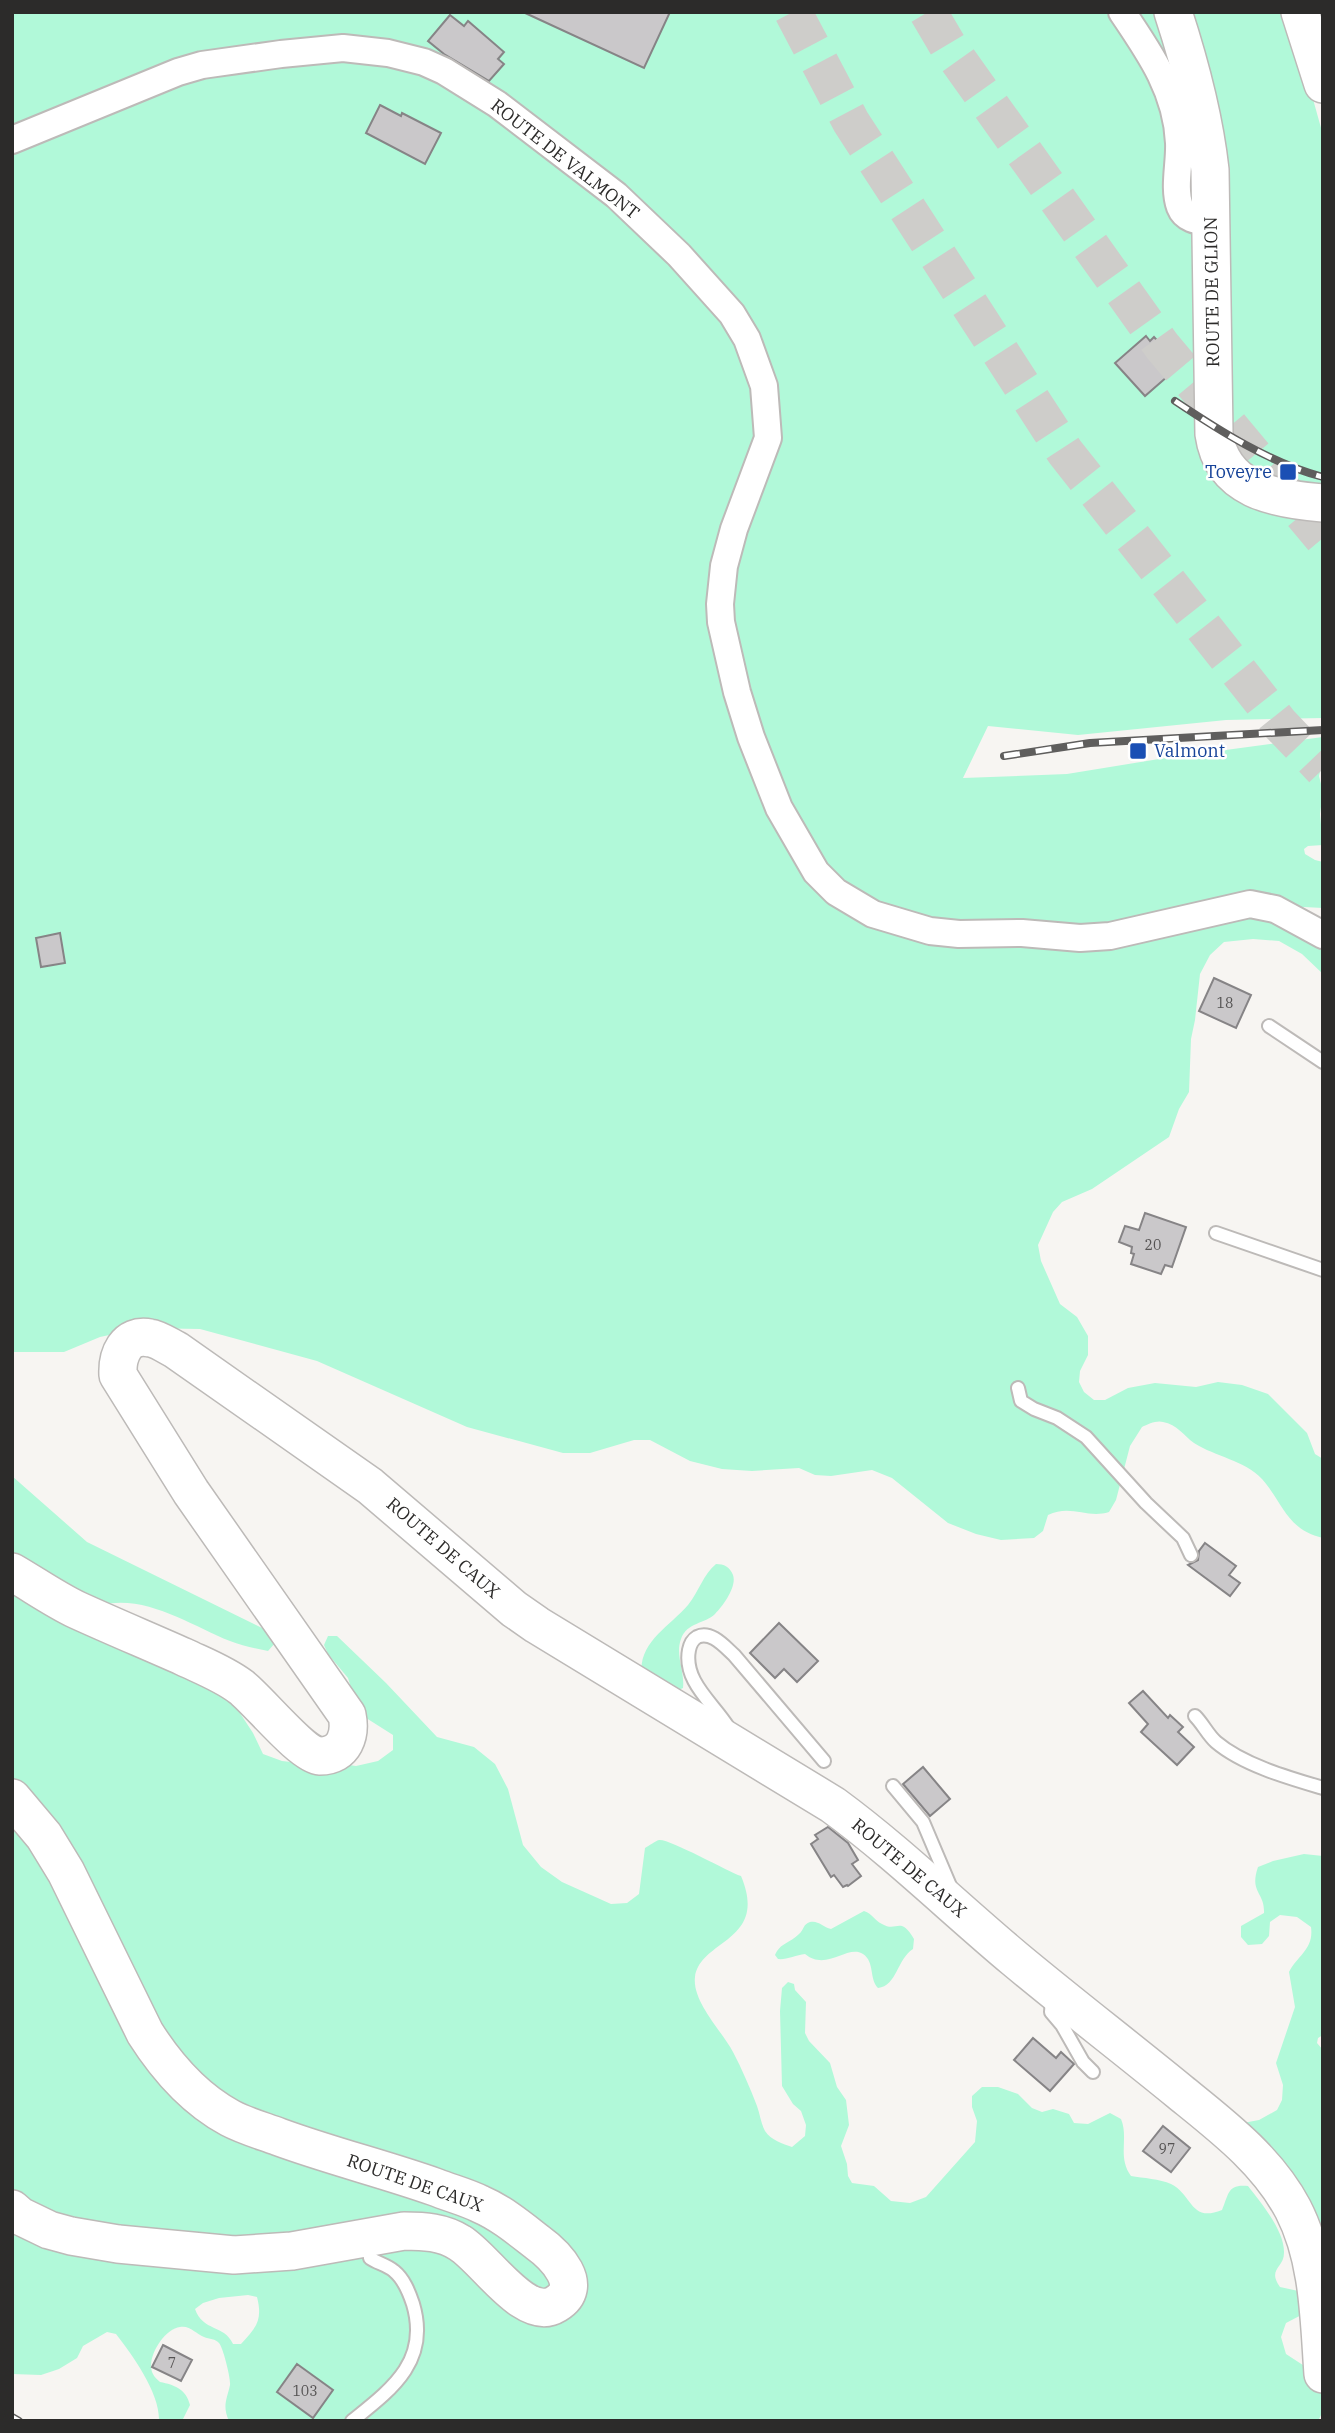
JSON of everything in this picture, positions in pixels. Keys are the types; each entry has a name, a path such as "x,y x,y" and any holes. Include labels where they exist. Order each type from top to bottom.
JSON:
{"street":[{"path":"1122,12 1161,71 1175,112 1179,138 1178,189 1181,209 1189,218 1212,223"},
{"name":"ROUTE DE GLION","path":"1173,12 1206,135 1212,223 1216,447 1232,474 1258,491 1282,498 1323,503"},
{"path":"1300,12 1323,84"},
{"name":"ROUTE DE VALMONT","path":"12,140 178,72 202,65 353,48 412,59 444,71 497,104 616,195 680,255 732,314 747,340 764,386 768,438 734,529 724,566 721,622 740,703 775,798 816,872 836,892 873,914 930,931 959,934 1022,933 1080,938 1110,936 1250,905 1275,909 1319,929"},
{"name":"ROUTE DE CAUX","path":"12,1572 74,1608 213,1671 239,1686 310,1753 320,1756 335,1752 345,1745 349,1729 347,1714 191,1492 118,1375 119,1353 126,1344 136,1339 149,1338 176,1350 370,1486 514,1609 537,1625 834,1805 873,1835 1015,1959 1253,2154 1282,2190 1301,2227 1318,2304 1323,2374"},
{"name":"ROUTE DE CAUX","path":"12,1798 44,1836 66,1872 159,2055 197,2094 229,2118 255,2129 382,2169 478,2203 498,2213 556,2257 565,2270 567,2293 554,2305 546,2308 534,2307 514,2296 472,2251 458,2241 440,2234 404,2231 262,2254 202,2253 71,2236 49,2230 20,2216 12,2209"}],"lane":[{"path":"1269,1026 1323,1062"},
{"path":"1216,1233 1323,1270"},
{"path":"1018,1388 1021,1401 1057,1418 1086,1437 1146,1503 1178,1532 1191,1555"},
{"path":"731,1742 734,1737 694,1681 690,1670 688,1660 694,1638 708,1635 734,1655 824,1761"},
{"path":"1195,1716 1213,1740 1240,1756 1281,1775 1323,1788"},
{"path":"893,1786 923,1822 953,1894 949,1902"},
{"path":"1056,1992 1051,2001 1051,2012 1062,2025 1083,2062 1093,2072"},
{"path":"352,2421 397,2383 410,2364 418,2330 409,2292 395,2272 370,2258 368,2238"}],"green space":[{"path":"12,12 1285,12 1292,24 1323,135 1323,718 1226,720 1078,735 988,726 963,778 1067,774 1323,737 1323,760 1319,776 1323,792 1320,814 1323,845 1308,846 1304,849 1305,854 1323,862 1323,908 1304,907 1298,910 1305,939 1323,950 1323,974 1302,954 1279,941 1253,939 1224,942 1210,955 1200,974 1191,1039 1189,1092 1179,1109 1169,1137 1092,1189 1062,1202 1053,1212 1038,1245 1041,1261 1060,1304 1077,1317 1088,1336 1088,1355 1080,1371 1079,1382 1084,1392 1094,1400 1105,1400 1128,1388 1155,1383 1196,1387 1218,1382 1242,1385 1268,1394 1307,1433 1315,1454 1323,1459 1323,1538 1301,1529 1293,1522 1255,1473 1203,1448 1172,1425 1161,1422 1142,1427 1130,1446 1116,1500 1109,1512 1056,1512 1048,1515 1043,1531 1034,1538 1001,1540 948,1523 892,1478 872,1470 831,1476 815,1475 799,1468 752,1471 722,1469 690,1461 650,1440 634,1440 590,1453 563,1453 467,1427 317,1361 200,1329 142,1328 100,1337 64,1352 12,1352"},
{"path":"12,1476 87,1542 268,1631 275,1643 268,1651 235,1643 151,1607 118,1603 101,1605 106,1641 203,1685 234,1704 263,1754 282,1761 356,1766 378,1761 393,1750 393,1735 363,1716 356,1704 348,1678 328,1654 324,1645 328,1636 337,1636 437,1737 474,1747 495,1764 508,1789 523,1845 541,1867 562,1882 611,1904 627,1903 639,1894 645,1848 659,1840 674,1844 741,1876 747,1898 746,1914 740,1927 700,1964 695,1977 695,1987 703,2006 740,2065 765,2131 774,2139 792,2147 805,2136 806,2125 801,2111 793,2104 782,2086 780,2011 782,1988 788,1982 794,1984 795,1990 806,2002 805,2033 830,2063 837,2087 846,2100 849,2125 841,2146 848,2176 852,2183 874,2186 891,2201 910,2203 926,2197 975,2142 977,2121 972,2107 972,2096 982,2087 998,2087 1018,2094 1032,2108 1042,2112 1053,2109 1069,2114 1074,2123 1088,2124 1110,2113 1121,2119 1125,2162 1131,2176 1171,2184 1204,2213 1222,2210 1232,2188 1248,2186 1281,2236 1284,2253 1276,2272 1276,2281 1280,2287 1303,2292 1309,2311 1286,2323 1281,2337 1286,2354 1312,2371 1323,2372 1323,2411 1318,2421 229,2421 225,2407 230,2382 221,2346 216,2341 184,2327 174,2329 162,2339 154,2353 151,2368 153,2375 160,2382 175,2386 186,2395 190,2405 182,2421 159,2421 150,2387 116,2334 107,2332 83,2346 77,2358 59,2369 41,2375 12,2374","holes":["248,2295 257,2297 259,2318 241,2344 233,2344 224,2333 208,2325 195,2309 203,2303 219,2298"]},
{"path":"716,1564 726,1566 732,1572 734,1579 731,1590 715,1614 684,1633 679,1645 683,1688 670,1694 642,1676 644,1654 656,1636 688,1605"},
{"path":"1304,1854 1323,1856 1323,2035 1318,2038 1317,2043 1323,2050 1323,2251 1243,2123 1259,2120 1277,2110 1282,2100 1283,2085 1276,2063 1295,2007 1289,1972 1308,1946 1311,1927 1297,1917 1280,1915 1270,1922 1269,1936 1262,1944 1248,1945 1241,1937 1241,1926 1264,1913 1255,1882 1258,1867"},
{"path":"864,1911 887,1926 902,1926 914,1939 913,1949 884,1986 878,1988 867,1957 857,1952 821,1960 805,1954 781,1959 775,1955 808,1923 816,1922 831,1929"}],"building":[{"path":"523,12 670,12 644,68"},
{"path":"450,15 464,26 468,21 504,52 498,59 504,64 489,81 428,41"},
{"path":"380,105 441,133 425,164 366,133"},
{"path":"1146,336 1150,341 1154,337 1176,361 1172,365 1176,369 1145,396 1115,363"},
{"path":"60,933 65,963 41,967 36,938"},
{"path":"1214,978 1251,995 1236,1028 1199,1011"},
{"path":"1145,1213 1186,1227 1172,1267 1165,1265 1161,1274 1131,1264 1134,1254 1131,1253 1132,1247 1119,1242 1125,1226 1139,1230"},
{"path":"1205,1543 1236,1566 1229,1575 1240,1583 1230,1596 1188,1565 1198,1560 1199,1551"},
{"path":"779,1623 818,1661 797,1682 784,1669 775,1678 750,1653"},
{"path":"1143,1691 1168,1718 1170,1715 1183,1727 1178,1732 1194,1747 1177,1765 1141,1732 1148,1724 1129,1703"},
{"path":"923,1767 950,1799 930,1816 903,1784"},
{"path":"828,1827 848,1843 858,1860 852,1864 861,1876 848,1886 843,1887 834,1875 831,1877 811,1844 818,1839 815,1835"},
{"path":"1033,2038 1056,2058 1061,2052 1074,2064 1050,2091 1014,2060"},
{"path":"1163,2126 1190,2148 1171,2172 1143,2151"},
{"path":"163,2345 192,2360 181,2381 152,2367"},
{"path":"297,2364 333,2390 313,2418 277,2392"}],"tunnel":[{"path":"793,12 851,122 1065,452 1280,724 1323,769"},
{"path":"928,12 948,46 1162,346 1323,538"}],"railway":[{"path":"1175,401 1265,455 1323,477"},
{"path":"1004,756 1090,743 1323,730"},
{"path":"12,2417 19,2421"}],"place":[{"name":"Toveyre","path":"1288,472"},
{"name":"Valmont","path":"1138,751"}]}
